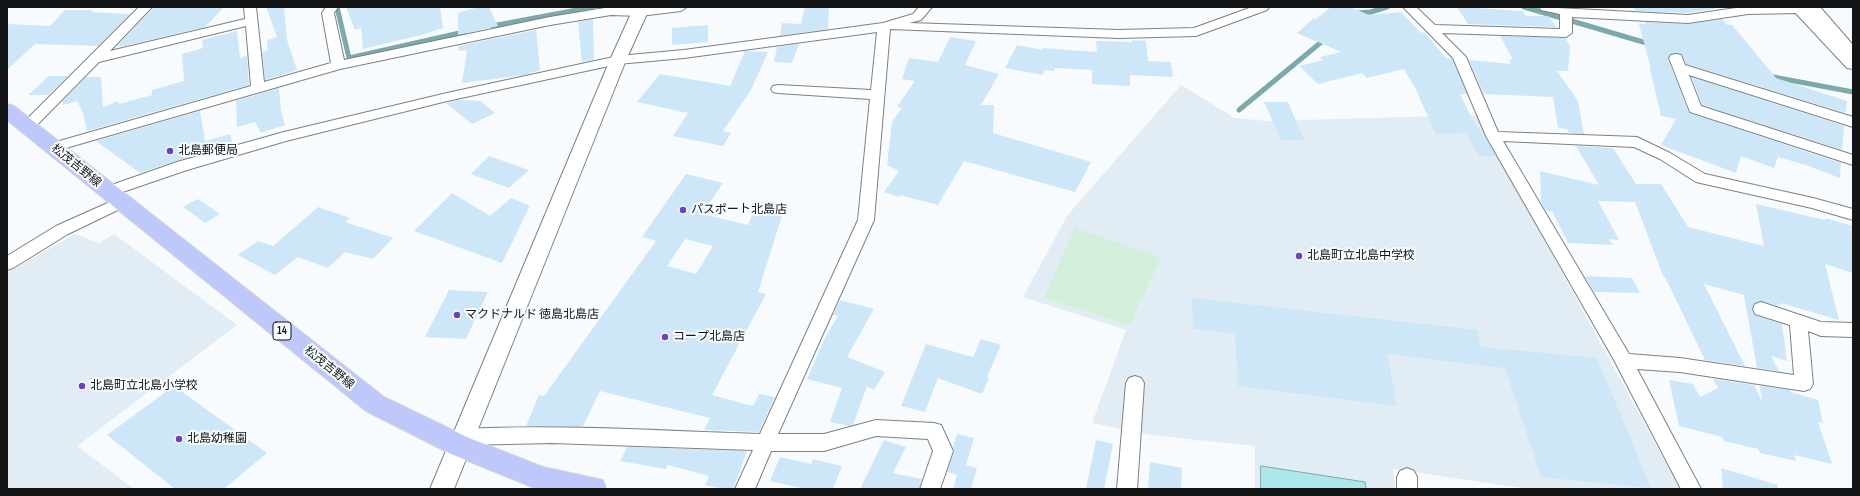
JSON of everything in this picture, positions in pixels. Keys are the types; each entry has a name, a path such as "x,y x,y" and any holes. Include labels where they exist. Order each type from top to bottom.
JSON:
{"main road":[{"name":"松茂吉野線","path":"14,118 54,147 374,404 542,479 593,489"}],"street":[{"path":"14,118 94,59 146,7"},
{"path":"250,7 258,89"},
{"path":"332,7 328,13 338,65"},
{"path":"54,147 338,65 550,21 611,11 681,7"},
{"path":"7,264 115,197 182,166 284,137 440,99 618,60 684,54 884,26 917,17 926,7"},
{"path":"1409,7 1459,57 1493,136 1623,361 1691,489"},
{"path":"1545,7 1566,12 1619,16 1694,18 1748,10 1807,9 1853,53"},
{"path":"1686,7 1694,18"},
{"path":"884,26 1119,34 1196,32 1260,8"},
{"path":"442,489 618,60 641,9"},
{"path":"1807,9 1853,64"},
{"path":"1430,29 1566,33 1566,12"},
{"path":"94,59 252,21"},
{"path":"745,489 819,321 866,220 884,26"},
{"path":"1853,122 1678,63 1695,109 1853,160"},
{"path":"778,89 878,95"},
{"path":"1493,136 1637,142 1665,156 1701,178 1813,203 1853,215"},
{"path":"1761,309 1821,329 1853,330"},
{"path":"1623,361 1680,365 1804,384 1798,321"},
{"path":"1127,489 1135,383"},
{"path":"461,442 533,434 710,441 820,443 875,428 934,431 943,451 930,489"}],"shaded area":[{"name":"北島町立北島中学校","path":"1181,85 1235,118 1267,121 1476,115 1680,489 1529,489 1393,469 1395,489 1255,489 1255,446 1151,435 1092,423 1126,330 1023,297 1067,216"},
{"name":"北島町立北島小学校","path":"75,234 99,243 114,234 237,325 77,446 134,489 7,489 7,273"}],"green space":[{"path":"1075,228 1161,258 1129,325 1044,298"}],"water":[{"path":"1261,466 1365,482 1366,489 1261,489"}],"building":[{"path":"154,7 224,7 205,27 124,46 117,46"},
{"path":"266,7 284,7 287,40 297,70 265,80 262,52 268,50 267,40 277,37"},
{"path":"346,7 440,7 443,28 363,49 361,28 355,30"},
{"path":"479,7 489,7 498,26 458,35 458,13"},
{"path":"805,7 829,7 828,29 780,36 782,23 801,24"},
{"path":"1331,7 1350,7 1369,15 1401,12 1421,33 1424,32 1446,58 1452,59 1467,94 1460,94 1471,117 1496,156 1479,156 1466,133 1436,134 1415,88 1404,69 1367,78 1362,73 1318,84 1299,66 1323,60 1320,57 1341,52 1297,33 1314,18 1316,19"},
{"path":"1457,7 1523,11 1526,16 1548,16 1557,27 1468,24"},
{"path":"1633,7 1714,7 1715,9 1688,13 1636,11"},
{"path":"65,10 93,10 91,12 130,14 98,46 35,44 7,70 7,24 50,26"},
{"path":"593,19 594,60 582,62 578,22"},
{"path":"1722,19 1727,25 1732,25 1776,78 1847,101 1846,113 1686,64 1681,54 1671,54 1668,59 1689,113 1841,163 1840,178 1806,165 1778,157 1774,168 1741,156 1736,173 1661,145 1676,119 1661,116 1651,69 1639,24 1646,24 1644,22 1688,24"},
{"path":"708,25 708,42 672,45 672,28"},
{"path":"536,30 540,70 525,75 462,83 467,50 459,51 458,46"},
{"path":"237,31 240,58 247,56 249,85 87,131 83,113 77,101 63,105 63,101 86,77 101,77 103,107 118,101 119,104 152,95 152,90 184,81 182,54 203,48 202,40"},
{"path":"1500,36 1565,38 1570,46 1568,71 1557,71 1578,101 1584,134 1569,133 1567,129 1558,128 1553,97 1484,94 1469,60 1511,64 1509,59 1513,60"},
{"path":"950,37 976,41 965,65 999,74 981,105 994,105 993,133 1091,162 1075,192 964,161 938,205 900,195 899,197 884,192 899,171 887,165 892,122 902,108 897,107 915,81 902,79 909,58 938,62"},
{"path":"1132,40 1146,41 1148,61 1171,62 1173,77 1130,75 1130,86 1092,84 1092,70 1055,68 1054,71 1044,70 1043,75 1005,68 1017,45 1043,50 1043,48 1097,52 1096,41 1132,42"},
{"path":"799,44 792,63 774,62 777,47"},
{"path":"745,51 768,52 751,90 723,131 731,133 723,146 673,136 688,113 637,102 660,74 730,86"},
{"path":"49,76 68,76 48,95 28,95"},
{"path":"1692,77 1844,126 1842,150 1702,105"},
{"path":"279,88 281,111 285,125 261,133 255,122 237,127 236,101"},
{"path":"457,100 481,101 495,113 472,124 446,103"},
{"path":"1264,102 1288,102 1304,140 1281,140"},
{"path":"200,111 205,141 230,134 233,145 140,173 96,141"},
{"path":"1576,146 1613,148 1636,184 1661,184 1688,227 1764,246 1756,204 1825,220 1825,218 1853,226 1853,273 1825,264 1839,320 1781,303 1781,305 1777,304 1778,306 1761,301 1755,303 1752,310 1755,315 1782,324 1787,361 1771,356 1779,371 1757,368 1744,295 1704,284 1745,366 1705,360 1665,277 1663,276 1635,202 1598,201 1619,240 1609,239 1613,245 1568,243 1552,211 1546,211 1541,202 1540,171 1599,185"},
{"path":"489,156 529,170 509,188 471,174"},
{"name":"コープ北島店","path":"686,174 723,183 702,214 748,225 758,202 785,206 758,292 766,294 712,395 753,406 759,394 775,397 759,432 704,430 710,418 600,391 583,426 526,426 539,395 544,396 656,241 642,237","holes":["685,239 713,246 696,274 667,266"]},
{"path":"452,193 490,216 511,198 530,206 502,263 414,231"},
{"path":"198,199 220,214 205,223 183,207"},
{"path":"318,207 350,218 345,222 393,238 373,259 345,252 328,268 298,257 275,275 238,255 258,241 273,246"},
{"path":"1585,276 1632,278 1640,293 1594,292"},
{"name":"マクドナルド 徳島北島店","path":"449,290 488,292 466,339 425,337"},
{"path":"1192,298 1477,330 1481,347 1597,358 1651,488 1541,477 1505,368 1387,354 1397,406 1238,386 1235,334 1193,329"},
{"path":"840,300 874,309 847,357 885,372 874,390 867,386 853,425 849,426 830,422 842,388 807,379 825,338 838,316 833,315"},
{"path":"981,339 1001,345 987,377 989,378 982,394 938,378 925,412 901,406 926,344 973,357"},
{"path":"1713,379 1754,385 1762,401 1760,386 1790,390 1791,392 1818,400 1823,423 1818,422 1832,464 1794,455 1796,461 1760,453 1758,449 1724,441 1722,437 1679,426 1669,380 1693,384 1700,397 1718,388"},
{"path":"174,386 267,453 224,489 175,489 107,435"},
{"path":"957,434 974,438 966,465 977,468 971,489 953,489 957,475 947,472 954,451 953,446"},
{"path":"884,440 906,447 893,473 922,479 919,489 860,489"},
{"path":"1096,440 1113,444 1104,489 1086,489"},
{"path":"627,447 747,451 733,489 725,489 705,485 709,476 668,465 666,469 620,461"},
{"path":"780,457 811,464 813,459 842,466 833,489 806,489 770,481"},
{"path":"1150,462 1182,468 1181,489 1148,489"},
{"path":"1721,468 1778,485 1777,489 1723,489"}],"waterway":[{"path":"337,7 349,58 464,32"},
{"path":"492,26 593,7"},
{"path":"1356,13 1371,12 1387,7"},
{"path":"1524,7 1650,44"},
{"path":"1239,110 1325,39"},
{"path":"1768,76 1853,92"}],"place":[{"name":"北島郵便局","path":"170,151"},
{"name":"パスポート北島店","path":"683,210"},
{"name":"北島町立北島中学校","path":"1299,256"},
{"name":"マクドナルド 徳島北島店","path":"457,315"},
{"name":"コープ北島店","path":"665,337"},
{"name":"北島町立北島小学校","path":"82,386"},
{"name":"北島幼稚園","path":"179,439"}]}
